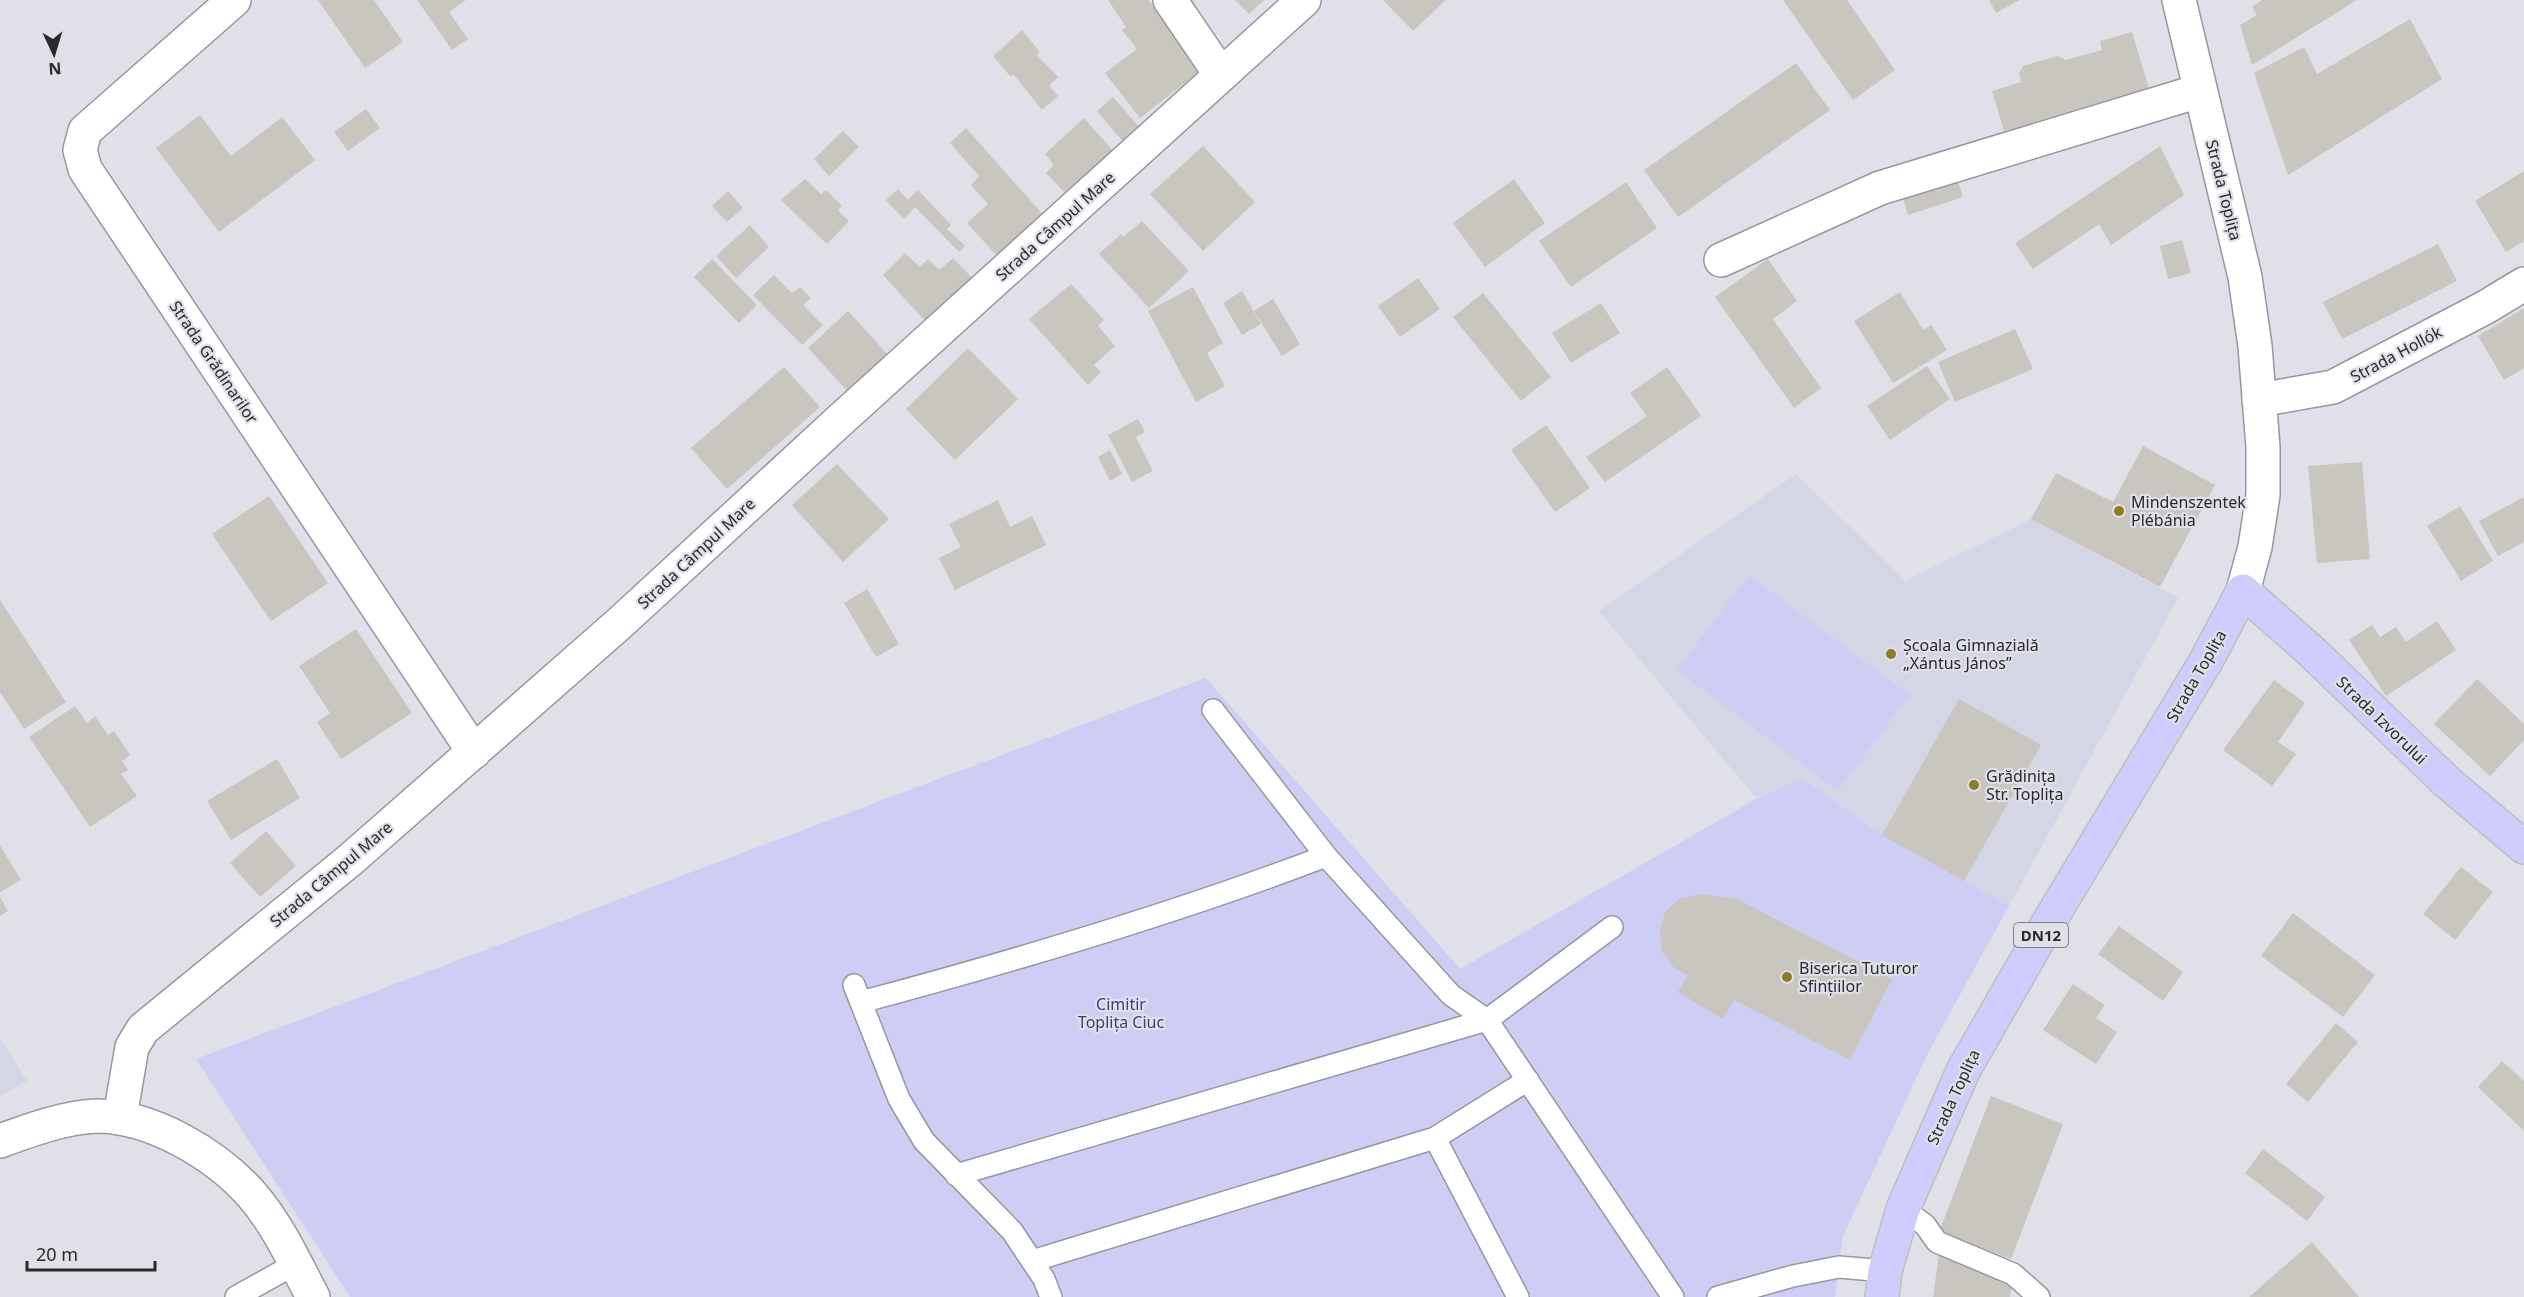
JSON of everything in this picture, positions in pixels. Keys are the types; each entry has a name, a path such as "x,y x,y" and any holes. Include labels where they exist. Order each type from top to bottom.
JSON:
{"main road":[{"name":"Strada Izvorului","path":"2243,591 2312,652 2447,782 2524,847"},
{"name":"Strada Toplița","path":"1884,1284 1903,1209 1963,1071 2041,935 2206,661 2243,591"}],"street":[{"name":"Strada Grădinarilor","path":"234,0 85,131 80,150 86,169 474,752"},
{"path":"1170,0 1221,75"},
{"name":"Strada Câmpul Mare","path":"120,1117 132,1047 143,1029 350,860 621,622 845,415 1304,0"},
{"name":"Strada Toplița","path":"2179,0 2245,278 2255,346 2263,495 2255,547 2243,591"},
{"path":"1721,260 1880,188 2199,91"},
{"name":"Strada Hollók","path":"2259,400 2333,387 2486,307 2524,284"},
{"path":"0,1141 24,1132 95,1116 120,1117 152,1126 180,1139 224,1168 252,1195 276,1229 313,1297"}],"lane":[{"path":"1213,710 1326,856 1451,995 1487,1020 1673,1297"},
{"path":"1051,1297 1012,1230 924,1141 899,1099 858,993 1011,962 1244,887 1326,856"},
{"path":"956,1175 1487,1020 1612,927"},
{"path":"1032,1261 1435,1138 1527,1080"},
{"path":"1435,1138 1518,1297"},
{"path":"1903,1209 1925,1225 1937,1242 2013,1275 2039,1297"},
{"path":"236,1297 295,1264"},
{"path":"1718,1297 1793,1276 1839,1267 1884,1284"}],"shaded area":[{"name":"Școala Gimnazială „Xántus János”","path":"1796,474 1905,581 2031,519 2178,598 2009,906 1882,835 1801,777 1756,798 1599,611"},
{"path":"0,1038 27,1081 0,1096"}],"green space":[{"path":"1749,575 1910,695 1838,791 1677,670"},
{"name":"Cimitir Toplița Ciuc","path":"1206,678 1460,969 1756,799 1801,777 1882,835 2009,906 1928,1053 1843,1236 1835,1297 350,1297 196,1059"}],"building":[{"path":"318,0 374,0 403,42 365,68"},
{"path":"417,0 466,0 449,12 468,39 452,50"},
{"path":"1108,0 1148,0 1203,69 1140,118 1105,73 1137,49 1122,30 1126,27"},
{"path":"1235,0 1264,0 1249,14"},
{"path":"1383,0 1446,0 1413,31"},
{"path":"1783,0 1847,0 1895,70 1853,100"},
{"path":"1989,0 2020,0 1996,13"},
{"path":"2262,0 2357,0 2252,65 2240,25 2257,15 2252,7"},
{"path":"2410,19 2442,79 2288,175 2254,73 2304,47 2317,74"},
{"path":"1022,30 1039,51 1037,55 1058,77 1049,86 1058,96 1042,110 1014,75 1010,76 993,56"},
{"path":"2132,32 2149,88 2004,131 1992,91 2021,82 2019,74 2023,66 2057,56 2066,60 2102,50 2100,41"},
{"path":"1796,63 1830,110 1678,217 1644,170"},
{"path":"1113,97 1140,128 1124,143 1097,111"},
{"path":"366,109 380,128 348,151 334,132"},
{"path":"200,115 231,156 282,117 315,160 219,232 156,148"},
{"path":"1084,118 1115,153 1068,196 1046,173 1054,165 1045,154"},
{"path":"966,128 1045,217 999,258 967,223 988,204 971,185 979,176 950,143"},
{"path":"843,131 859,147 829,176 814,159"},
{"path":"1203,146 1255,202 1203,251 1150,194"},
{"path":"2160,146 2184,195 2111,245 2099,224 2033,269 2015,243"},
{"path":"2524,171 2524,241 2506,252 2475,201"},
{"path":"1956,175 1963,197 1908,215 1901,191"},
{"path":"805,179 821,194 826,190 842,206 838,210 849,221 827,244 781,200"},
{"path":"1514,179 1545,223 1485,267 1453,223"},
{"path":"1626,182 1657,228 1571,287 1539,241"},
{"path":"898,189 908,200 918,190 951,225 947,229 965,246 959,252 915,207 904,219 886,200"},
{"path":"728,191 743,208 727,222 712,206"},
{"path":"1142,221 1189,271 1149,308 1099,254 1121,234 1123,237"},
{"path":"750,225 769,247 736,278 716,256"},
{"path":"2182,240 2191,273 2168,279 2160,246"},
{"path":"2438,244 2457,281 2342,339 2323,302"},
{"path":"905,253 920,267 928,259 939,270 953,258 975,281 928,324 883,275"},
{"path":"712,259 757,305 739,323 694,277"},
{"path":"1768,259 1797,301 1773,319 1821,388 1794,408 1715,297"},
{"path":"774,275 792,293 800,287 811,298 803,305 823,325 802,345 753,295"},
{"path":"1418,278 1440,309 1400,337 1378,306"},
{"path":"1071,284 1104,320 1098,326 1115,346 1094,365 1101,372 1088,385 1029,319"},
{"path":"1193,287 1223,343 1207,353 1225,386 1196,402 1148,311"},
{"path":"1242,291 1261,324 1242,335 1223,303"},
{"path":"1900,292 1923,330 1931,325 1947,350 1893,383 1854,321"},
{"path":"1483,293 1551,377 1521,401 1453,317"},
{"path":"1273,299 1300,344 1282,356 1254,311"},
{"path":"1601,303 1620,333 1571,363 1552,333"},
{"path":"2524,308 2524,368 2504,380 2478,336"},
{"path":"848,311 891,358 851,395 808,348"},
{"path":"2015,329 2033,369 1955,402 1938,362"},
{"path":"968,348 1018,399 955,460 906,409"},
{"path":"1927,366 1950,399 1890,440 1867,406"},
{"path":"784,367 820,407 727,489 691,448"},
{"path":"1667,367 1701,416 1605,482 1586,457 1647,416 1630,393"},
{"path":"1138,419 1145,432 1136,437 1153,471 1132,482 1108,435"},
{"path":"1546,425 1590,488 1555,512 1511,450"},
{"name":"Mindenszentek Plébánia","path":"2143,446 2215,485 2160,587 2031,519 2056,473 2113,502"},
{"path":"1110,450 1122,474 1110,481 1098,457"},
{"path":"2362,462 2370,559 2317,563 2308,466"},
{"path":"837,464 889,519 843,562 792,505"},
{"path":"269,496 328,583 271,621 212,534"},
{"path":"2524,497 2524,542 2498,556 2479,521"},
{"path":"998,500 1010,527 1032,516 1046,545 955,590 939,558 961,547 949,524"},
{"path":"2460,506 2493,561 2461,581 2427,526"},
{"path":"867,589 899,644 876,657 844,603"},
{"path":"0,600 66,702 24,729 0,692"},
{"path":"2437,621 2456,650 2386,696 2349,640 2372,625 2380,637 2396,627 2406,642"},
{"path":"356,629 412,713 341,759 317,722 330,713 299,666"},
{"path":"2477,679 2524,724 2524,740 2490,776 2434,724"},
{"path":"2274,680 2305,703 2278,742 2296,754 2272,786 2223,750"},
{"path":"1959,699 2041,745 1964,881 1882,835"},
{"path":"75,706 87,723 95,716 108,735 114,731 130,755 122,761 128,770 121,774 137,796 90,827 29,737"},
{"path":"277,759 300,798 231,840 207,801"},
{"path":"266,831 296,866 260,897 230,863"},
{"path":"0,845 21,880 0,892"},
{"path":"2461,867 2493,892 2455,940 2423,914"},
{"name":"Biserica Tuturor Sfințiilor","path":"1701,894 1737,899 1892,979 1850,1060 1734,1000 1723,1019 1678,992 1688,975 1674,968 1662,951 1660,932 1665,912 1679,899"},
{"path":"0,897 8,911 0,916"},
{"path":"2293,913 2375,975 2343,1017 2261,956"},
{"path":"2119,926 2183,972 2163,1001 2098,954"},
{"path":"2073,984 2105,1005 2096,1018 2117,1032 2096,1064 2043,1030"},
{"path":"2336,1023 2358,1042 2308,1102 2286,1084"},
{"path":"2502,1061 2524,1081 2524,1131 2478,1087"},
{"path":"1991,1096 2063,1124 2011,1259 1939,1232"},
{"path":"2263,1149 2325,1197 2307,1221 2245,1173"},
{"path":"2312,1242 2359,1297 2249,1297"},
{"path":"1939,1254 2012,1284 2010,1297 1933,1297"}],"place":[{"name":"Mindenszentek Plébánia","path":"2119,511"},
{"name":"Școala Gimnazială „Xántus János”","path":"1891,654"},
{"name":"Grădinița Str. Toplița","path":"1974,785"},
{"name":"Biserica Tuturor Sfințiilor","path":"1787,977"}]}
